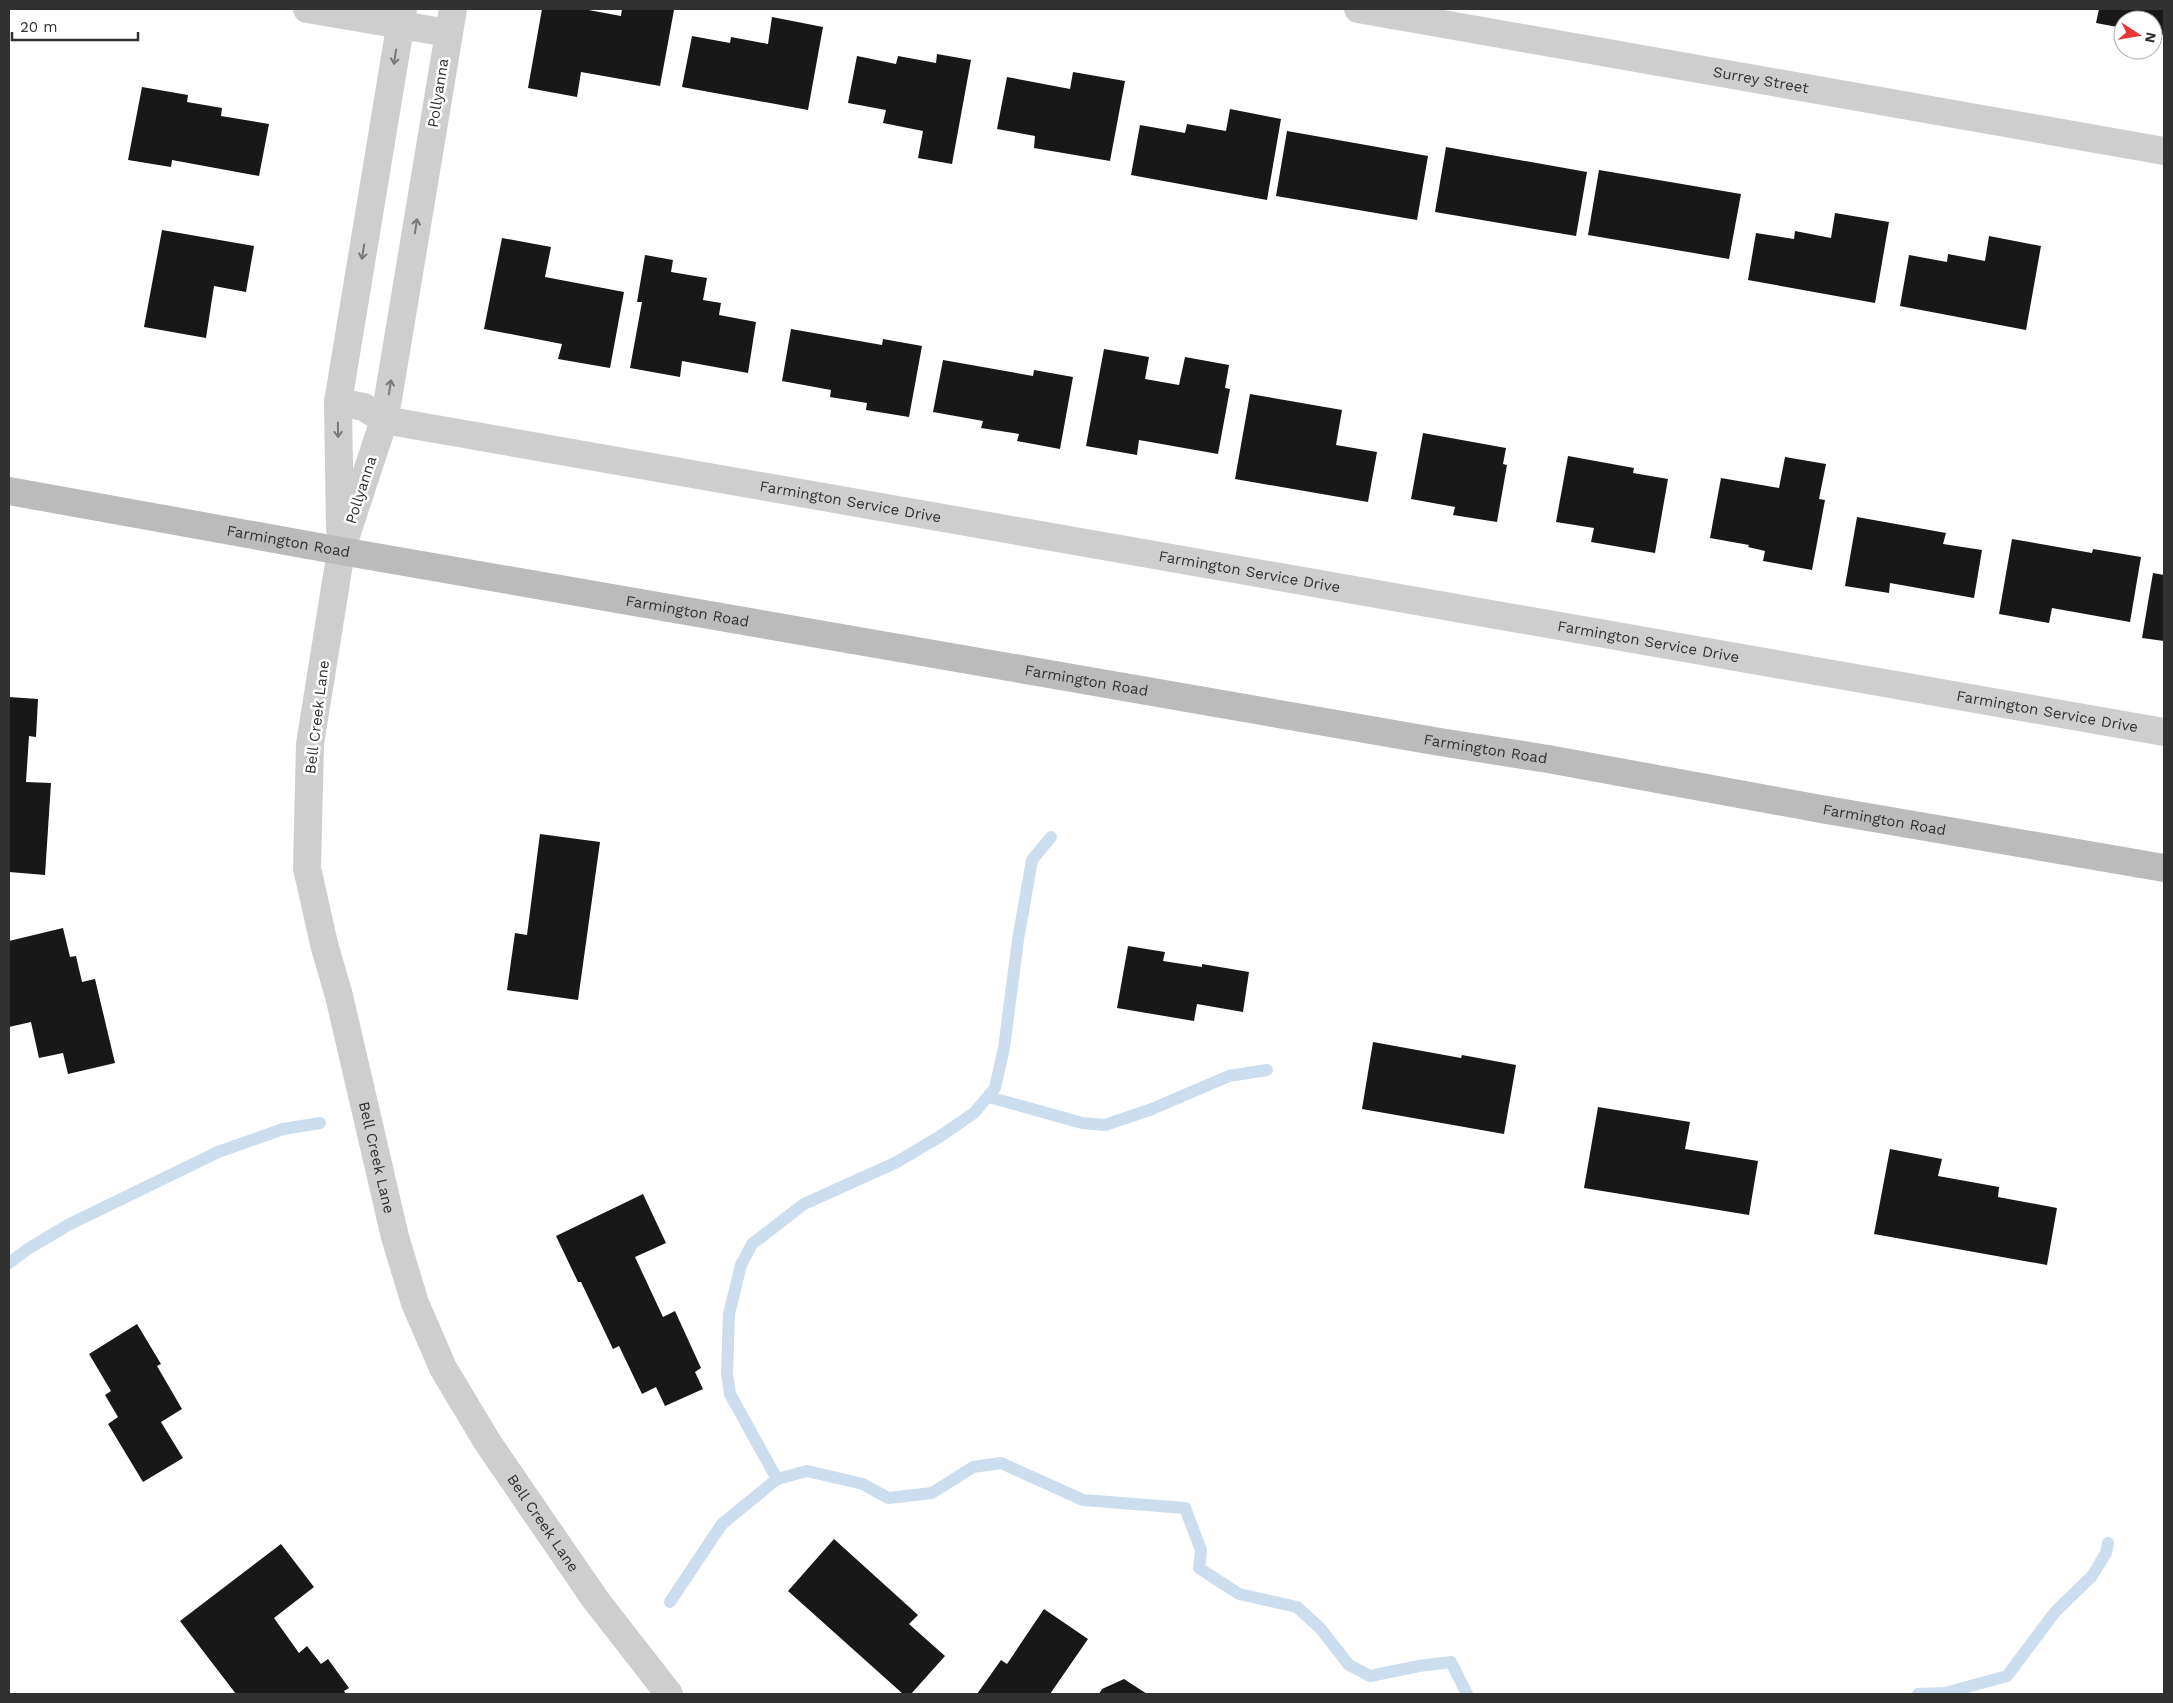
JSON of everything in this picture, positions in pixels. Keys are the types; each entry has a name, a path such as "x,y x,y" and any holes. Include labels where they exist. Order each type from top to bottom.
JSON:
{"main road":[{"name":"Farmington Road","path":"9,490 341,550 1440,742 1548,759 2164,868"}],"street":[{"path":"307,9 450,21"},
{"name":"Surrey Street","path":"1358,9 2164,151"},
{"name":"Pollyanna","path":"341,550 338,402 402,16"},
{"name":"Pollyanna","path":"341,550 384,420 450,21"},
{"name":"Farmington Service Drive","path":"338,402 364,407 384,420 2164,732"},
{"name":"Bell Creek Lane","path":"341,550 310,744 307,868 395,1237 415,1303 442,1368 488,1443 584,1583 668,1694"}],"building":[{"path":"542,9 583,9 621,16 622,9 674,10 660,86 581,72 577,97 528,88"},
{"path":"2099,9 2164,9 2164,35 2163,10 2113,10 2113,26 2096,23"},
{"path":"772,17 823,27 808,110 682,87 692,36 730,43 731,37 768,44"},
{"path":"937,54 971,60 952,164 918,158 923,131 883,123 886,110 848,103 857,56 896,64 898,56 936,63"},
{"path":"1073,72 1125,81 1110,161 1034,148 1035,136 997,129 1007,77 1070,89"},
{"path":"142,87 188,95 187,102 222,108 221,116 269,124 259,176 172,160 171,167 128,160"},
{"path":"1230,109 1281,119 1267,200 1131,175 1140,125 1185,133 1187,124 1226,131"},
{"path":"1287,131 1428,156 1417,220 1276,196"},
{"path":"1446,147 1587,172 1576,236 1435,212"},
{"path":"1599,170 1741,194 1729,259 1588,235"},
{"path":"1835,213 1889,222 1875,303 1748,280 1756,233 1794,239 1795,231 1831,238"},
{"path":"162,230 254,246 246,292 214,286 206,338 144,327"},
{"path":"1989,236 2041,246 2026,330 1900,306 1909,255 1947,262 1948,254 1985,261"},
{"path":"502,238 551,247 545,277 624,292 610,368 558,359 562,344 484,329"},
{"path":"645,255 673,260 671,272 707,278 703,300 721,303 719,315 756,322 748,373 682,361 680,377 630,368 642,302 637,302"},
{"path":"791,329 882,345 883,339 922,346 909,417 866,410 867,403 830,397 831,390 782,381"},
{"path":"1104,349 1149,357 1145,379 1179,385 1185,357 1229,365 1225,388 1230,389 1218,454 1139,440 1137,455 1086,446"},
{"path":"943,360 1033,376 1034,370 1073,377 1060,449 1017,441 1019,434 981,428 983,421 933,412"},
{"path":"1250,394 1342,410 1336,445 1377,452 1368,502 1235,479"},
{"path":"1423,433 1506,448 1503,464 1507,465 1497,522 1453,515 1455,507 1411,499"},
{"path":"1568,456 1634,468 1633,473 1668,479 1655,553 1591,542 1594,528 1556,522"},
{"path":"1785,457 1826,464 1819,499 1825,500 1812,570 1763,561 1765,551 1748,547 1749,545 1710,538 1721,478 1779,488"},
{"path":"1857,517 1946,533 1943,544 1982,550 1974,598 1890,583 1889,593 1845,586"},
{"path":"2012,539 2092,553 2093,549 2141,557 2130,622 2052,608 2049,623 1999,614"},
{"path":"2153,573 2164,575 2164,641 2142,638"},
{"path":"9,697 38,699 36,737 29,736 26,782 51,783 45,875 9,872"},
{"path":"540,834 600,842 578,1000 507,990 515,933 527,935"},
{"path":"63,928 70,957 76,956 82,982 95,979 115,1063 68,1074 63,1053 39,1058 31,1022 9,1027 9,941"},
{"path":"1128,946 1165,952 1163,961 1202,967 1202,964 1249,972 1243,1012 1197,1004 1194,1021 1117,1008"},
{"path":"1373,1042 1461,1058 1462,1055 1516,1065 1504,1134 1362,1109"},
{"path":"1598,1107 1690,1122 1685,1149 1758,1161 1749,1215 1584,1188"},
{"path":"1890,1149 1942,1159 1938,1176 1999,1187 1998,1197 2057,1208 2047,1265 1874,1234"},
{"path":"643,1194 666,1243 635,1257 663,1317 675,1311 701,1368 695,1372 703,1389 665,1406 656,1387 642,1394 619,1346 613,1349 581,1282 578,1282 556,1236"},
{"path":"137,1324 161,1364 157,1366 182,1409 161,1422 183,1458 143,1482 108,1424 118,1417 105,1395 111,1391 89,1354"},
{"path":"834,1539 918,1615 909,1624 945,1656 911,1694 903,1694 788,1591"},
{"path":"281,1544 314,1587 274,1618 299,1653 307,1646 321,1664 328,1659 349,1688 344,1691 346,1694 236,1694 180,1621"},
{"path":"1044,1609 1088,1639 1050,1694 977,1694 1001,1660 1007,1664"},
{"path":"1124,1679 1147,1694 1099,1694 1102,1689"}],"waterway":[{"path":"777,1479 730,1394 727,1373 729,1314 741,1265 752,1244 804,1204 895,1163 939,1137 974,1113 995,1088 1004,1048 1018,940 1032,860 1051,837"},
{"path":"989,1097 1082,1123 1105,1125 1152,1109 1229,1076 1267,1070"},
{"path":"9,1263 68,1225 218,1152 283,1129 320,1123"},
{"path":"670,1602 722,1524 777,1479 807,1471 863,1484 888,1498 932,1493 973,1467 1001,1463 1083,1500 1185,1508 1201,1550 1199,1568 1239,1594 1297,1607 1320,1628 1349,1665 1370,1676 1419,1666 1451,1662 1467,1694"},
{"path":"1918,1694 1945,1693 2007,1676 2055,1612 2092,1576 2106,1553 2108,1543"}]}
